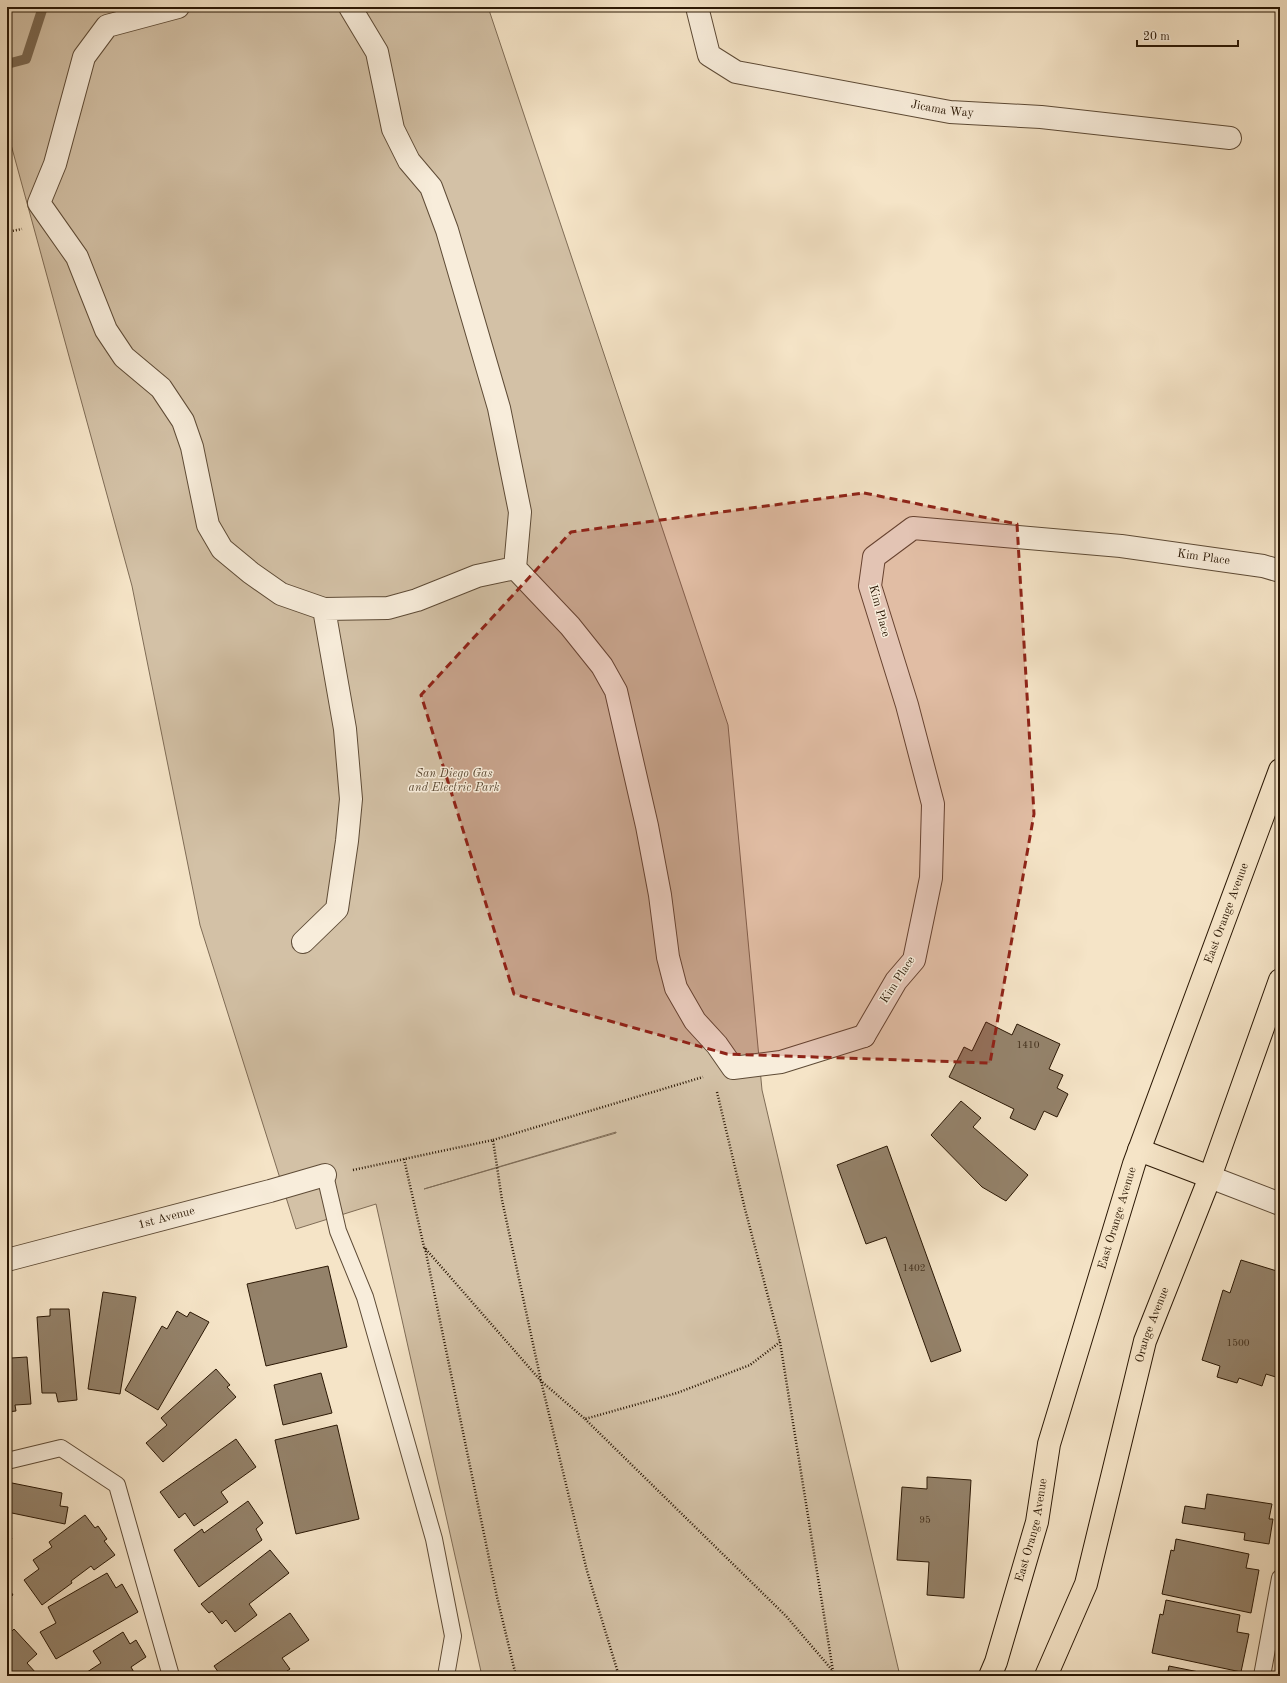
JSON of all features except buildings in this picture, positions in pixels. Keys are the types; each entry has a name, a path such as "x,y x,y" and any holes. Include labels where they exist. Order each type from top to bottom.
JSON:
{"main road":[{"name":"East Orange Avenue","path":"990,1676 996,1662 1037,1522 1049,1444 1139,1150 1280,770"},
{"name":"Orange Avenue","path":"1046,1676 1086,1584 1146,1341 1210,1177 1280,980"},
{"path":"1139,1150 1210,1177"}],"street":[{"path":"178,7 107,26 84,57 55,164 39,203 76,256 106,330 120,352 161,388 183,421 192,447 208,525 222,549 251,573 281,594 324,609 388,608 417,600 477,576 515,568"},
{"path":"350,7 377,52 394,129 409,161 430,187 449,237 499,408 520,512 515,568 570,626 602,666 616,691 647,826 660,895 668,957 676,988 695,1021 717,1045 723,1071"},
{"name":"Jicama Way","path":"697,7 710,55 736,72 950,112 1041,117 1230,138"},
{"name":"Kim Place","path":"723,1071 782,1062 864,1036 896,981 914,960 931,878 933,804 907,705 870,586 874,557 913,528 1121,546 1263,566 1280,571"},
{"path":"303,942 337,909 347,841 351,799 345,729 324,609"},
{"name":"1st Avenue","path":"7,1260 270,1191 325,1175"},
{"path":"1210,1177 1280,1204"}],"lane":[{"path":"325,1175 338,1230 365,1297 434,1539 452,1636 446,1676"},
{"path":"7,1461 61,1448 117,1485 171,1676"},
{"path":"1262,1676 1276,1620 1280,1578"}],"path":[{"path":"325,1175 493,1140 723,1071 745,1209 780,1342 834,1676"},
{"path":"493,1140 502,1200 541,1382 586,1572 620,1676"},
{"path":"404,1159 516,1676"},
{"path":"424,1248 541,1382 585,1419 786,1616 833,1671"},
{"path":"585,1419 677,1393 750,1365 780,1342"},
{"path":"830,1676 833,1671"}],"highlighted area":[{"path":"864,493 1017,524 1034,814 990,1063 727,1054 514,994 421,695 571,532"}],"green space":[{"name":"San Diego Gas and Electric Park","path":"7,7 488,7 728,725 762,1090 900,1676 482,1676 376,1204 296,1229 200,925 132,586 7,130","holes":["616,1132 616,1133 424,1189"]}],"waterway":[{"path":"7,64 26,59 43,7"}]}
